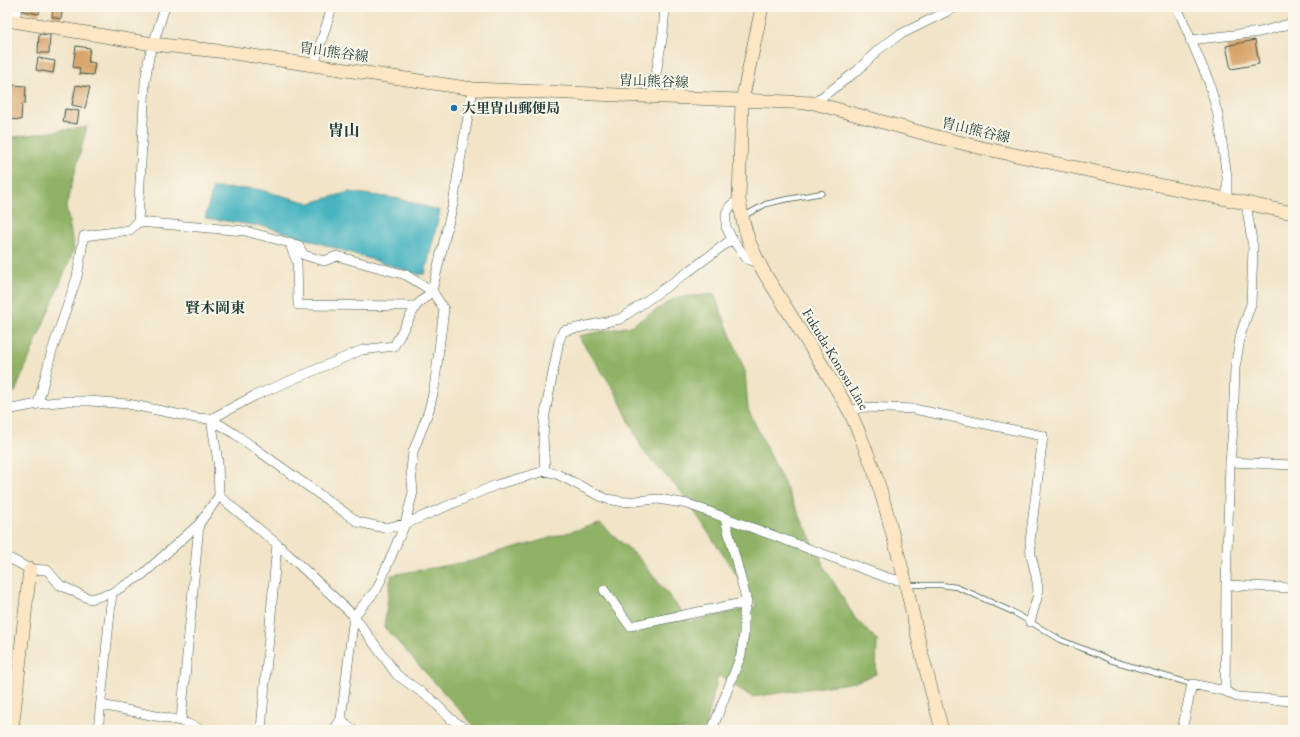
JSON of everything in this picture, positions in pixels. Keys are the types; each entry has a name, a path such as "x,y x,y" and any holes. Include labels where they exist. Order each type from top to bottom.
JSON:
{"main road":[{"name":"Fukuda-Konosu Line","path":"762,7 742,101 739,200 742,217 749,242 759,263 850,412 875,473 905,582 942,730"},
{"name":"胄山熊谷線","path":"10,20 153,44 228,52 473,89 814,103 990,150 1293,213"},
{"path":"12,730 12,678 30,569"}],"street":[{"path":"10,20 18,7"},
{"path":"38,404 51,354 77,277 84,236 130,230 138,222 145,82 149,57 165,7"},
{"path":"314,65 332,7"},
{"path":"652,97 665,7"},
{"path":"814,103 858,70 878,50 899,35 956,7"},
{"path":"1177,7 1209,82 1218,115 1227,177 1227,199"},
{"path":"1190,40 1260,32 1293,23"},
{"path":"211,419 254,396 362,350 394,346 416,306 432,291 453,204 473,89"},
{"path":"739,200 731,205 726,213 726,227 732,239 747,259 759,263"},
{"path":"1225,691 1226,586 1235,368 1241,333 1251,304 1253,248 1246,203"},
{"path":"138,222 245,231 298,245 304,254 324,261 337,256 406,275 432,291 444,310 434,389 429,410 413,452 411,470 413,492 405,524 377,589 354,616 341,719 334,730"},
{"path":"545,470 542,438 545,414 559,340 563,331 620,318 688,272 732,239"},
{"path":"289,242 297,262 298,304 416,306"},
{"path":"7,410 38,404 67,401 90,401 128,404 196,418 211,419 235,434 358,522 385,528 405,524 496,485 545,470 557,474 607,499 624,502 658,499 688,504 724,519 888,578 905,582"},
{"path":"850,412 856,409 864,408 914,410 1043,436 1030,541 1031,555 1038,589 1030,622"},
{"path":"7,557 30,569 47,570 60,586 90,599 112,593 142,575 199,524 219,496 218,462 211,419"},
{"path":"1230,462 1293,466"},
{"path":"219,496 277,544 354,616 397,675 431,699 451,719 467,730"},
{"path":"712,730 741,655 744,633 744,612 747,602 724,519"},
{"path":"181,721 199,524"},
{"path":"261,730 277,544"},
{"path":"1226,586 1293,588"},
{"path":"604,590 630,626 747,602"},
{"path":"98,730 112,593"},
{"path":"1182,730 1192,684 1225,691 1238,696 1293,700"},
{"path":"101,705 181,721 202,730"},
{"path":"341,719 353,730"}],"lane":[{"path":"742,217 766,204 822,193"},
{"path":"905,582 956,587 1000,606 1061,640 1110,660 1192,684"}],"green space":[{"path":"87,127 66,206 74,250 15,392 7,391 7,142 13,137"},
{"path":"714,294 745,371 748,409 825,568 855,618 877,640 876,674 855,682 752,697 718,675 705,730 478,730 384,627 391,575 472,561 600,523 639,558 690,622 757,606 682,493 643,451 615,391 578,336 631,326 675,298"}],"water":[{"path":"213,188 257,189 310,203 349,192 401,199 440,211 425,274 418,274 268,227 205,218"}],"building":[{"path":"7,7 13,7 12,13 7,13"},
{"path":"23,7 40,7 39,14 23,11"},
{"path":"53,7 63,7 61,19 52,17"},
{"path":"39,34 50,35 49,53 38,53"},
{"path":"1255,40 1259,64 1231,69 1226,46"},
{"path":"76,46 90,48 88,62 95,63 93,75 79,74 80,68 73,67"},
{"path":"38,58 55,61 53,73 36,70"},
{"path":"9,85 26,86 25,104 22,104 21,120 7,119"},
{"path":"76,85 90,87 85,108 72,105"},
{"path":"65,109 79,111 77,124 63,122"}],"place":[{"name":"大里冑山郵便局","path":"454,108"}],"district":[{"name":"冑山","path":"344,130"},
{"name":"賢木岡東","path":"215,307"}]}
